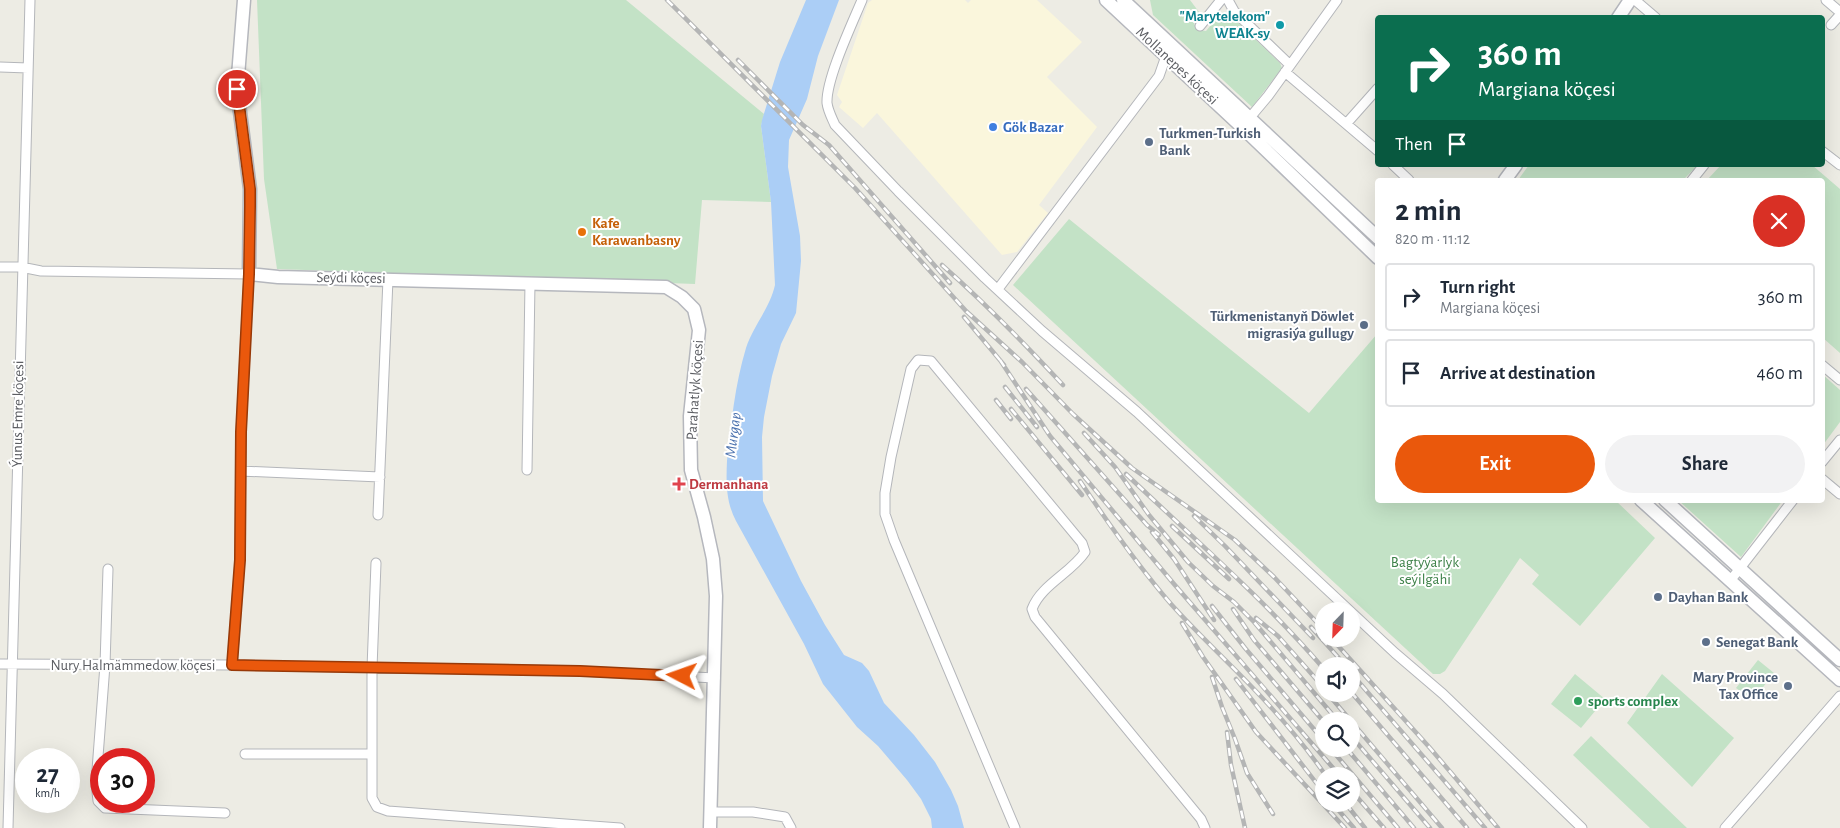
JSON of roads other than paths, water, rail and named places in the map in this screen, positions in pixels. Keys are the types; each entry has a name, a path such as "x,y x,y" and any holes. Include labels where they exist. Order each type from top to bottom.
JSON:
{"street":[{"name":"Ýunus Emre köçesi","path":"8,828 21,267 30,0"},
{"path":"232,665 240,560 241,471 249,274 250,189 237,89 244,0"},
{"path":"862,0 835,68 827,103 830,115 836,125 898,191 998,289 1042,330 1137,412 1395,653 1443,694 1582,828"},
{"name":"Mollanepes köçesi","path":"1106,0 1166,56 1375,235"},
{"name":"Mollanepes köçesi","path":"1123,0 1375,255"},
{"path":"1200,26 1221,0"},
{"path":"1228,0 1234,11 1288,68 1346,124 1375,148"},
{"path":"1245,122 1288,68 1337,0"},
{"path":"1620,15 1630,0"},
{"path":"1634,0 1652,15"},
{"path":"1826,0 1840,15 1831,24"},
{"path":"998,289 1159,76 1166,56"},
{"path":"0,67 28,68"},
{"path":"1346,124 1375,91"},
{"path":"1825,154 1840,166"},
{"path":"1395,167 1407,178"},
{"path":"1506,178 1515,167"},
{"path":"1694,178 1702,167"},
{"name":"Seýdi köçesi","path":"0,267 21,267 41,270 249,274 278,277 666,287 694,309"},
{"path":"378,515 388,279"},
{"path":"527,470 530,283"},
{"name":"Parahatlyk köçesi","path":"694,309 699,330 690,416 691,470 713,559 716,596 710,828"},
{"path":"1015,828 894,540 886,514 885,493 891,457 911,368 918,360 932,361 1082,543 1085,552 1079,561 1036,599 1032,609 1035,617 1201,819 1205,828"},
{"path":"1825,368 1840,380"},
{"path":"1825,458 1840,440"},
{"path":"241,471 380,477"},
{"path":"1825,482 1840,494"},
{"path":"1644,503 1840,680"},
{"path":"1668,503 1840,660"},
{"path":"1730,581 1791,503"},
{"path":"376,563 372,668 372,798 377,807 388,811 620,828"},
{"path":"108,569 105,665 96,784 98,801 105,808 225,813"},
{"name":"Nury Halmämmedow köçesi","path":"0,664 232,665 580,671 715,678"},
{"path":"1725,828 1840,696"},
{"path":"246,754 372,754"},
{"path":"710,812 753,812 785,817 791,828"}],"water":[{"name":"Murgap","path":"806,0 839,0 818,56 807,99 789,140 788,167 800,236 801,261 796,313 781,344 772,376 764,417 762,437 763,501 801,581 825,625 844,655 862,663 869,671 884,703 914,735 935,762 951,790 964,828 932,828 931,819 921,799 907,780 878,746 857,727 823,684 804,644 736,521 728,499 727,461 739,376 749,340 773,293 775,285 771,202 761,126 780,62"}],"railway":[{"path":"667,0 855,188 966,311 1022,362 1073,414 1132,468 1235,540 1274,577 1315,620"},
{"path":"738,60 803,125 829,145 950,283"},
{"path":"942,265 974,294 1063,385"},
{"path":"964,317 1004,365"},
{"path":"1000,360 1050,436 1174,584 1332,767"},
{"path":"1005,387 1037,427"},
{"path":"1026,389 1147,525 1159,535"},
{"path":"996,400 1011,419"},
{"path":"1011,409 1082,495"},
{"path":"1084,433 1115,467 1149,515 1188,562 1254,622 1330,712"},
{"path":"1126,474 1252,593 1315,659"},
{"path":"1080,481 1101,513 1159,590 1190,625 1271,707 1320,767"},
{"path":"1194,516 1313,638"},
{"path":"1172,526 1229,579"},
{"path":"1152,532 1174,559 1214,620"},
{"path":"1212,606 1315,730"},
{"path":"1233,609 1254,640 1315,712"},
{"path":"1256,618 1278,636 1315,678"},
{"path":"1182,623 1203,657 1256,732 1345,828"},
{"path":"1311,627 1338,657"},
{"path":"1340,648 1430,748 1498,828"},
{"path":"1212,677 1247,773 1273,814"},
{"path":"1236,679 1315,781"},
{"path":"1360,683 1485,828"},
{"path":"1335,702 1442,828"},
{"path":"1360,702 1467,828"},
{"path":"1227,732 1231,765 1245,828"},
{"path":"1360,746 1430,828"},
{"path":"1338,757 1398,828"},
{"path":"1354,757 1414,828"},
{"path":"1360,800 1384,828"},
{"path":"1340,812 1354,828"},
{"path":"1352,812 1365,828"}],"place":[{"name":"\"Marytelekom\" WEAK-sy","path":"1280,25"},
{"name":"Gök Bazar","path":"993,127"},
{"name":"Turkmen-Turkish Bank","path":"1149,142"},
{"name":"Kafe Karawanbasny","path":"582,232"},
{"name":"Türkmenistanyň Döwlet migrasiýa gullugy","path":"1364,325"},
{"name":"Dermanhana","path":"679,484"},
{"name":"Dayhan Bank","path":"1658,597"},
{"name":"Senegat Bank","path":"1706,642"},
{"name":"Mary Province Tax Office","path":"1788,686"},
{"name":"sports complex","path":"1578,701"}],"park label":[{"name":"Bagtyýarlyk seýilgähi","path":"1425,570"}]}
